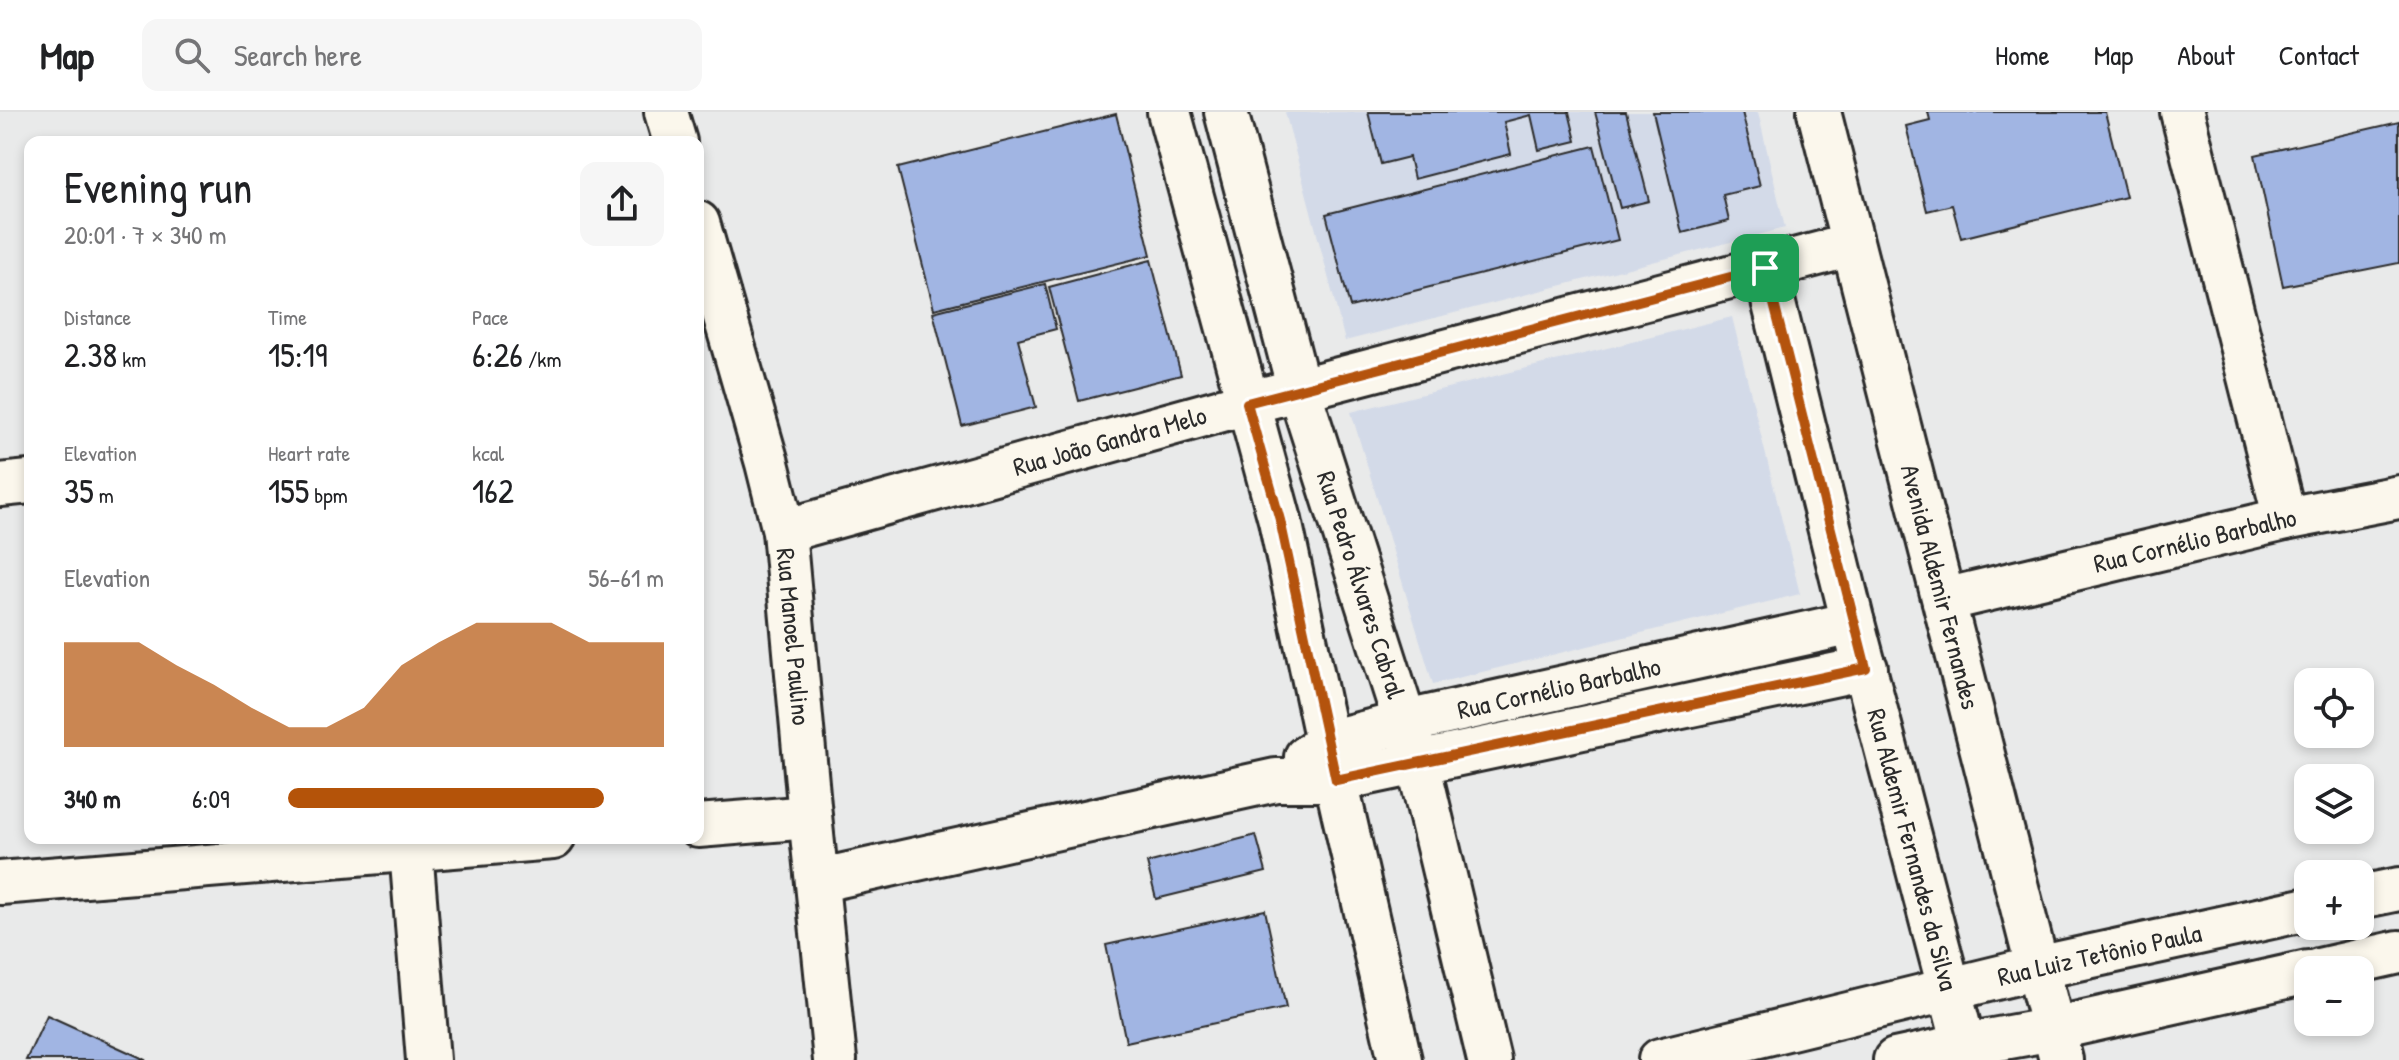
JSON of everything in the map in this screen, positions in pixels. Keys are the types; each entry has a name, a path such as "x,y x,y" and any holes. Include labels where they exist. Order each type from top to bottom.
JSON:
{"street":[{"path":"666,112 673,136"},
{"path":"1169,112 1280,520 1400,1060"},
{"name":"Rua Pedro Álvares Cabral","path":"1226,112 1299,390 1418,763 1489,1060"},
{"name":"Avenida Aldemir Fernandes","path":"1819,112 2057,1045"},
{"path":"2182,112 2285,519"},
{"name":"Rua Manoel Paulino","path":"704,244 784,531 835,1060"},
{"name":"Rua João Gandra Melo","path":"784,531 1247,403 1852,245"},
{"name":"Rua Aldemir Fernandes da Silva","path":"1765,268 1853,623 1967,1052"},
{"path":"0,485 24,483"},
{"name":"Rua Cornélio Barbalho","path":"1944,600 2285,519 2399,497"},
{"name":"Rua Cornélio Barbalho","path":"817,881 1276,780 1332,761 1406,722 1853,623"},
{"name":"Rua Cornélio Barbalho","path":"1332,761 1418,763 1866,668"},
{"path":"704,826 810,817"},
{"path":"0,883 482,844"},
{"path":"411,850 428,1060"},
{"path":"2374,894 2399,889"},
{"name":"Rua Luiz Tetônio Paula","path":"1660,1060 2037,968 2294,912"},
{"path":"2374,958 2399,952"},
{"path":"1895,1060 2057,1045 2294,976"}],"shaded area":[{"path":"1285,112 1758,112 1785,228 1345,341"},
{"path":"1732,317 1800,594 1433,684 1351,412"}],"building":[{"path":"1368,112 1569,112 1576,141 1539,150 1531,115 1504,122 1511,154 1414,179 1409,157 1381,164"},
{"path":"1595,112 1626,112 1649,201 1620,208"},
{"path":"1653,112 1742,112 1760,186 1723,195 1729,221 1682,233"},
{"path":"1928,112 2105,112 2126,197 1961,238 1952,205 1927,211 1906,126 1930,120"},
{"path":"1116,114 1151,255 934,309 898,168"},
{"path":"2399,122 2399,263 2283,286 2255,155"},
{"path":"1594,146 1618,240 1350,307 1326,214"},
{"path":"1151,260 1181,375 1079,401 1049,287"},
{"path":"1045,284 1056,329 1018,339 1036,407 962,426 933,312"},
{"path":"1256,835 1266,872 1156,899 1147,863"},
{"path":"1265,910 1286,1008 1126,1042 1106,945"},
{"path":"47,1015 146,1060 26,1060"}],"route":[{"path":"1765,268 1866,668 1336,780 1280,520 1247,403 1765,268"}]}
